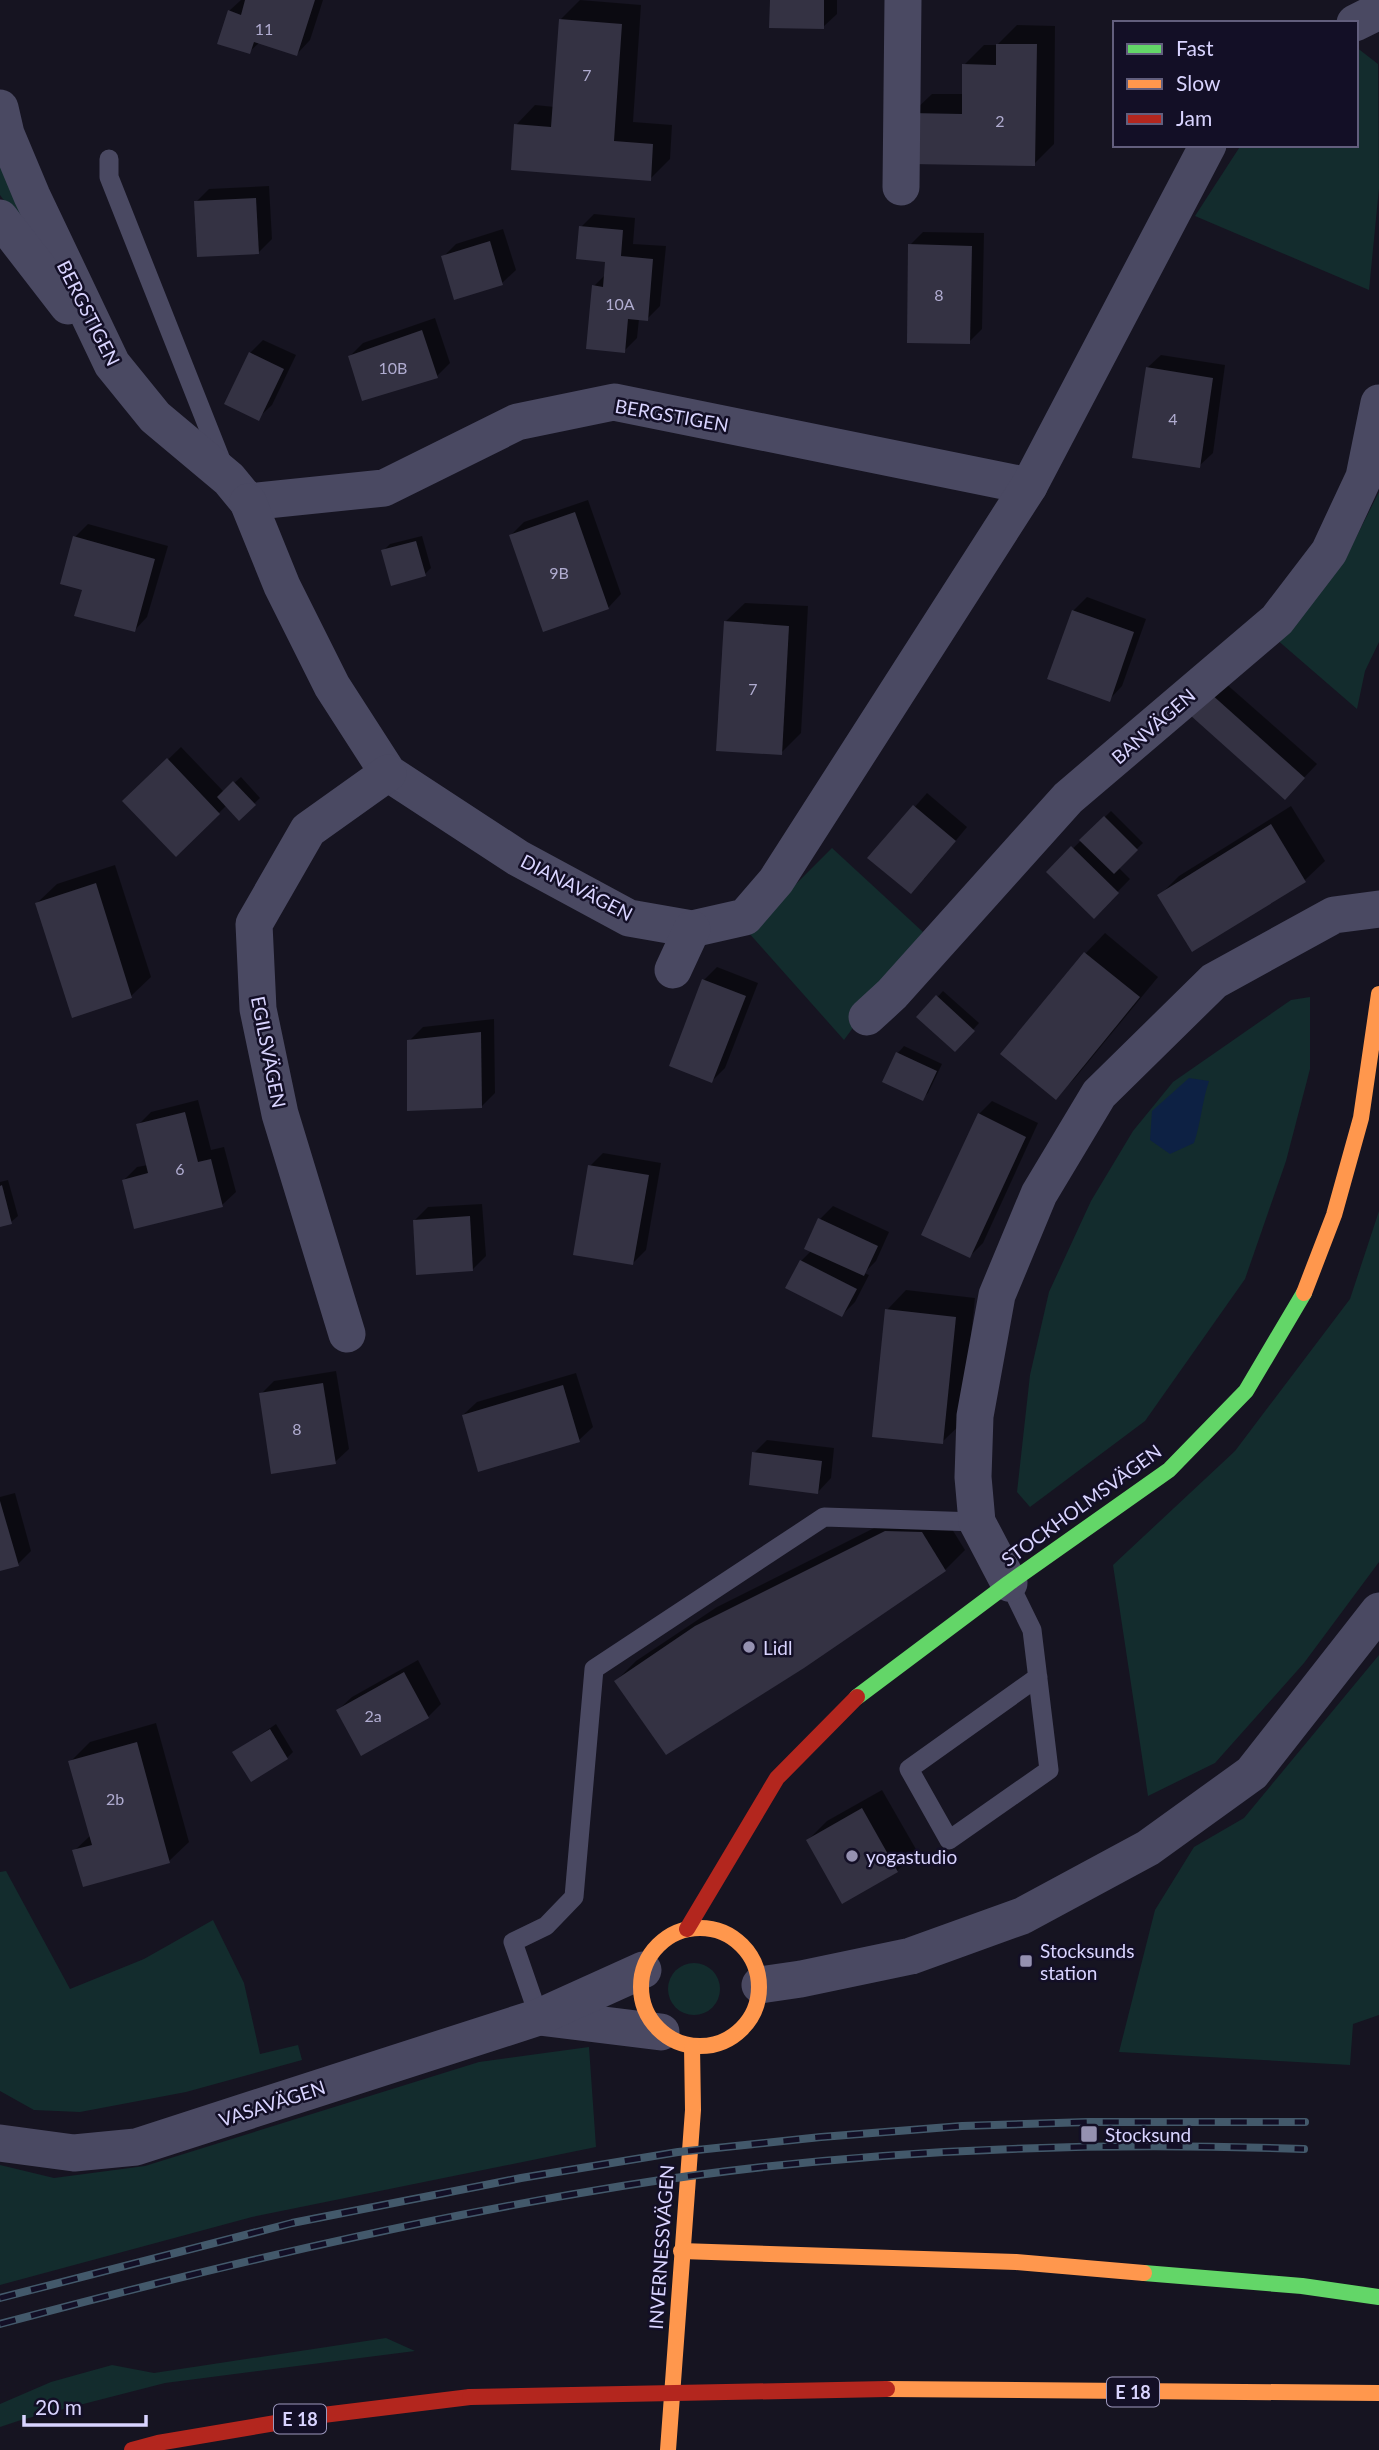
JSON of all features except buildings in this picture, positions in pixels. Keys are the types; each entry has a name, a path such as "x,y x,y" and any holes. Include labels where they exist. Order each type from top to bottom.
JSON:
{"main road":[{"name":"STOCKHOLMSVÄGEN","path":"687,1929 777,1778 864,1690 1169,1470 1246,1391 1300,1300 1334,1215 1361,1118 1379,994"},
{"path":"702,1928 722,1932 740,1943 753,1959 760,1985 757,2006 747,2024 732,2038 713,2046 676,2039 648,2015 641,1996 643,1969 653,1951 668,1937 687,1929 702,1928"},
{"name":"INVERNESSVÄGEN","path":"668,2450 693,2110 676,2039"},
{"path":"681,2252 1016,2262 1302,2286 1379,2297"},
{"name":"E 18","path":"132,2450 158,2443 323,2415 470,2397 887,2389 1379,2393"}],"street":[{"path":"901,187 903,0"},
{"path":"1358,22 1379,11"},
{"name":"BERGSTIGEN","path":"0,108 6,134 32,196 112,364 155,417 239,490 383,488 517,422 614,402 1029,486"},
{"path":"1029,486 1207,147"},
{"path":"0,218 112,364"},
{"name":"BANVÄGEN","path":"867,1017 892,993 1068,799 1277,620 1329,552 1364,477 1379,403"},
{"name":"DIANAVÄGEN","path":"239,490 282,586 332,686 388,773 518,858 629,918 692,929 745,917 776,881 1029,486"},
{"name":"EGILSVÄGEN","path":"347,1334 280,1114 258,1009 254,924 308,830 388,773"},
{"path":"1009,1583 977,1522 974,1477 975,1416 997,1295 1039,1194 1099,1094 1214,981 1334,915 1379,909"},
{"path":"673,970 692,929"},
{"path":"760,1985 911,1956 1023,1916 1148,1848 1252,1773 1379,1611"},
{"name":"VASAVÄGEN","path":"0,2143 74,2153 136,2147 539,2017 643,1969"},
{"name":"VASAVÄGEN","path":"539,2017 676,2039"}],"lane":[{"path":"109,159 109,177 239,490"},
{"path":"539,2017 513,1942 546,1926 574,1897 594,1669 824,1517 977,1522"},
{"path":"1009,1583 1032,1630 1038,1677 1049,1770 949,1840 909,1769 1038,1677"}],"green space":[{"path":"1358,49 1378,64 1379,188 1369,290 1195,216 1240,147 1358,147"},
{"path":"0,142 72,295 0,195"},
{"path":"1379,492 1379,642 1365,671 1357,709 1269,633 1344,561"},
{"path":"832,848 923,932 844,1040 748,932"},
{"path":"1310,997 1310,1069 1286,1161 1245,1279 1145,1421 1030,1507 1017,1492 1030,1375 1049,1292 1091,1201 1133,1131 1173,1082 1291,1000"},
{"path":"1379,1211 1379,1562 1304,1663 1215,1763 1148,1796 1113,1565 1235,1451 1350,1299"},
{"path":"1379,1655 1379,2015 1353,2024 1350,2065 1119,2052 1155,1910 1194,1847 1244,1818"},
{"path":"6,1871 70,1989 144,1959 213,1920 244,1983 260,2054 298,2045 302,2060 186,2092 80,2112 34,2110 0,2091 0,1872"},
{"path":"694,1963 704,1965 712,1971 718,1979 718,1999 712,2007 704,2013 694,2015 684,2013 676,2007 670,1999 668,1989 670,1979 676,1971 684,1965"},
{"path":"589,2047 596,2147 252,2217 0,2285 0,2165 54,2178 145,2166 479,2062"},
{"path":"386,2338 415,2351 165,2383 0,2427 0,2404 51,2382 112,2365 154,2373"}],"water":[{"path":"1189,1078 1209,1081 1194,1143 1170,1154 1150,1140 1152,1111"}],"railway":[{"path":"0,2298 292,2223 521,2178 678,2152 962,2126 1088,2122 1305,2122"},
{"path":"0,2324 232,2265 387,2230 543,2199 707,2174 877,2156 962,2151 1133,2146 1304,2149"}],"traffic: fast":[{"path":"857,1697 1009,1583 1169,1470 1246,1391 1304,1293"},
{"path":"1144,2273 1302,2286 1379,2297"}],"traffic: slow":[{"path":"1304,1293 1334,1215 1361,1118 1379,994"},
{"path":"700,1928 723,1932 742,1945 755,1964 759,1987 755,2010 742,2029 723,2042 700,2046 677,2042 658,2029 645,2010 641,1987 645,1964 658,1945 677,1932 700,1928"},
{"path":"668,2450 693,2110 692,2046"},
{"path":"681,2251 1016,2262 1144,2273"},
{"path":"887,2389 1379,2393"}],"traffic: jam":[{"path":"687,1929 777,1778 857,1697"},
{"path":"470,2397 887,2389"},
{"path":"132,2450 158,2443 323,2415 470,2397"}],"place":[{"name":"Lidl","path":"749,1647"},
{"name":"yogastudio","path":"852,1856"},
{"name":"Stocksunds station","path":"1026,1961"},
{"name":"Stocksund","path":"1089,2134"}]}
